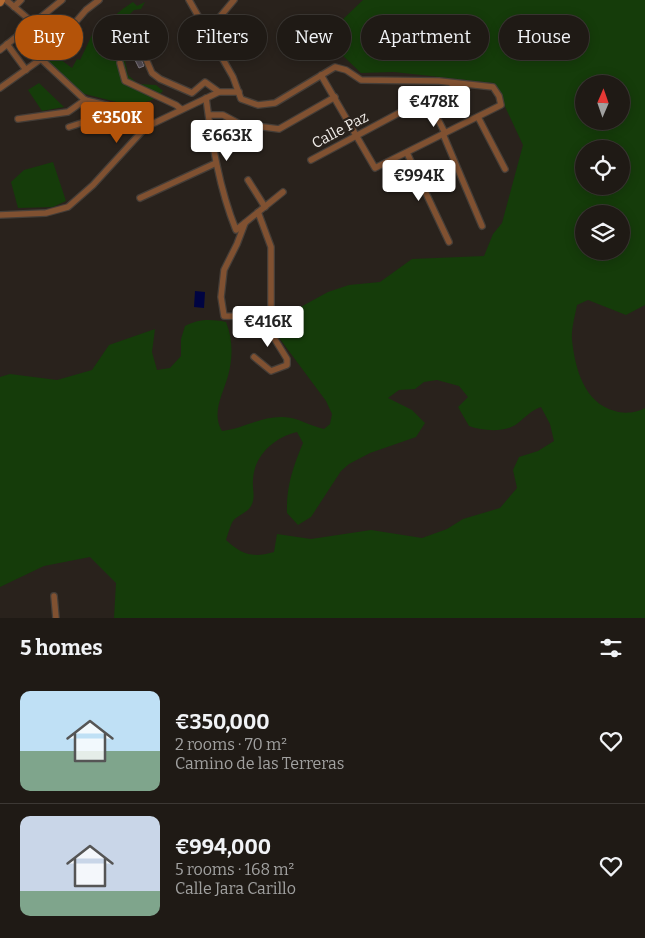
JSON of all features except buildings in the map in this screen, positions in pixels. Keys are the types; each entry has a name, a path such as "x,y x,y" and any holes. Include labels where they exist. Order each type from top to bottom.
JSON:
{"street":[{"path":"6,0 24,15"},
{"path":"14,7 21,0"},
{"path":"44,15 62,0"},
{"path":"81,15 99,0"},
{"path":"189,0 198,15"},
{"path":"221,15 234,0"},
{"path":"0,50 15,38"},
{"path":"7,44 26,70"},
{"path":"0,88 40,60"},
{"path":"42,60 85,100 126,110 135,115 146,127"},
{"path":"146,60 152,73 160,79 192,93 205,82 219,92"},
{"path":"224,60 234,78 241,99 258,105 275,103 321,75 335,67 346,70 361,80 439,81 493,87 499,96 501,105 376,168 321,75"},
{"path":"120,63 125,81 176,104 182,110"},
{"name":"Calle Paz","path":"311,160 427,98 462,83"},
{"path":"0,215 46,213 68,207 93,186 146,127 219,92 239,92"},
{"path":"209,115 223,115 240,124 279,128 335,97"},
{"path":"206,98 216,163 228,210 236,230 283,192"},
{"path":"427,98 482,226"},
{"path":"18,119 68,112 85,100"},
{"path":"69,127 100,116 135,115"},
{"path":"478,117 505,169"},
{"path":"407,152 449,242"},
{"path":"140,198 216,163"},
{"path":"248,180 265,207"},
{"path":"245,223 238,244 224,270 221,297 224,316 271,317 271,247 258,212"},
{"path":"254,357 271,371 287,365 287,359 262,317"},
{"path":"54,596 56,618"}],"green space":[{"path":"363,0 645,0 645,305 626,315 588,300 577,305 572,336 573,351 579,373 583,383 596,400 604,407 615,411 634,412 645,408 645,618 114,618 116,583 90,557 44,566 0,587 0,377 10,374 57,380 92,370 109,345 155,329 152,352 157,370 170,368 181,356 181,339 185,326 200,321 220,321 226,322 232,349 230,369 218,410 219,424 222,431 275,417 294,418 324,429 330,424 332,414 326,401 274,331 275,321 328,292 349,285 380,282 412,259 484,256 493,234 502,223 523,145 494,83 394,72 361,73 347,60 351,60 351,15 347,15","holes":["437,380 459,386 468,397 458,407 469,426 487,430 501,430 513,426 541,407 550,424 554,441 538,451 519,457 513,470 517,488 500,508 463,519 447,529 422,538 371,530 311,539 277,534 274,552 260,555 243,552 226,540 233,521 251,506 254,493 254,471 267,448 281,438 297,432 303,443 291,477 287,504 287,513 298,525 311,517 341,471 349,464 370,453 416,437 425,423 412,410 388,398 399,390 415,389 424,382"]},
{"path":"133,2 137,6 145,2 141,9 134,10 129,15 116,15"},
{"path":"93,33 93,60 125,60 128,75 138,84 156,85 163,91 152,100 131,104 132,106 81,93 47,60 61,60 72,68 76,60 83,60 83,54"},
{"path":"39,83 64,107 42,111 28,90"},
{"path":"53,162 66,201 53,207 18,208 11,182 24,170"}],"shaded area":[{"path":"195,291 205,292 204,308 194,307"}]}
